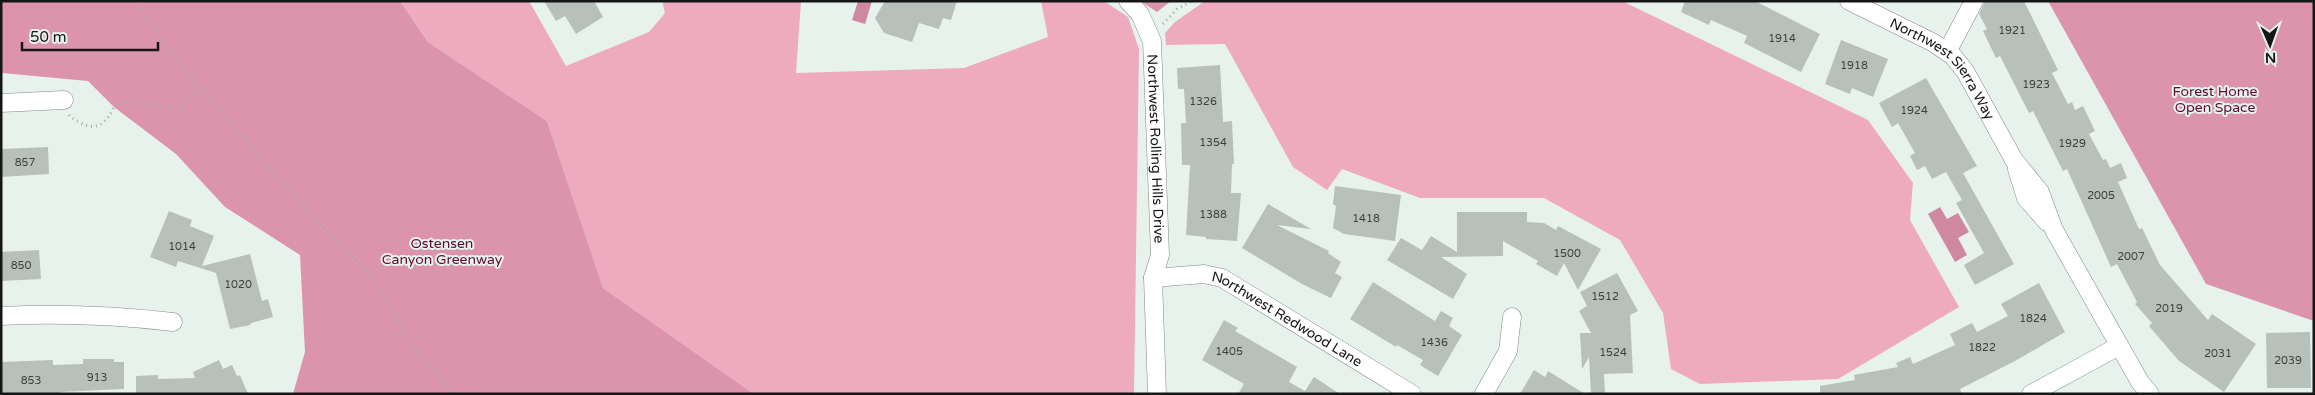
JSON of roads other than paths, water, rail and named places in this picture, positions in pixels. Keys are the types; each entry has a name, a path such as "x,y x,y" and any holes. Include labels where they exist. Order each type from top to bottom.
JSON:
{"street":[{"name":"Northwest Rolling Hills Drive","path":"1128,1 1140,14 1152,41 1160,255 1153,278 1157,394"},
{"name":"Northwest Sierra Way","path":"1849,1 1932,42 1947,52 1965,71 2014,160 2040,192 2054,230 2140,382 2150,394"},
{"path":"1947,52 1974,1"},
{"path":"1,103 64,100"},
{"name":"Northwest Redwood Lane","path":"1153,278 1204,274 1222,278 1412,394"},
{"path":"1,316 50,314 114,315 173,322"},
{"path":"1484,394 1508,351 1512,318"},
{"path":"2031,394 2119,346"}],"park label":[{"name":"Forest Home Open Space","path":"2215,99"},
{"name":"Ostensen Canyon Greenway","path":"442,252"}]}
